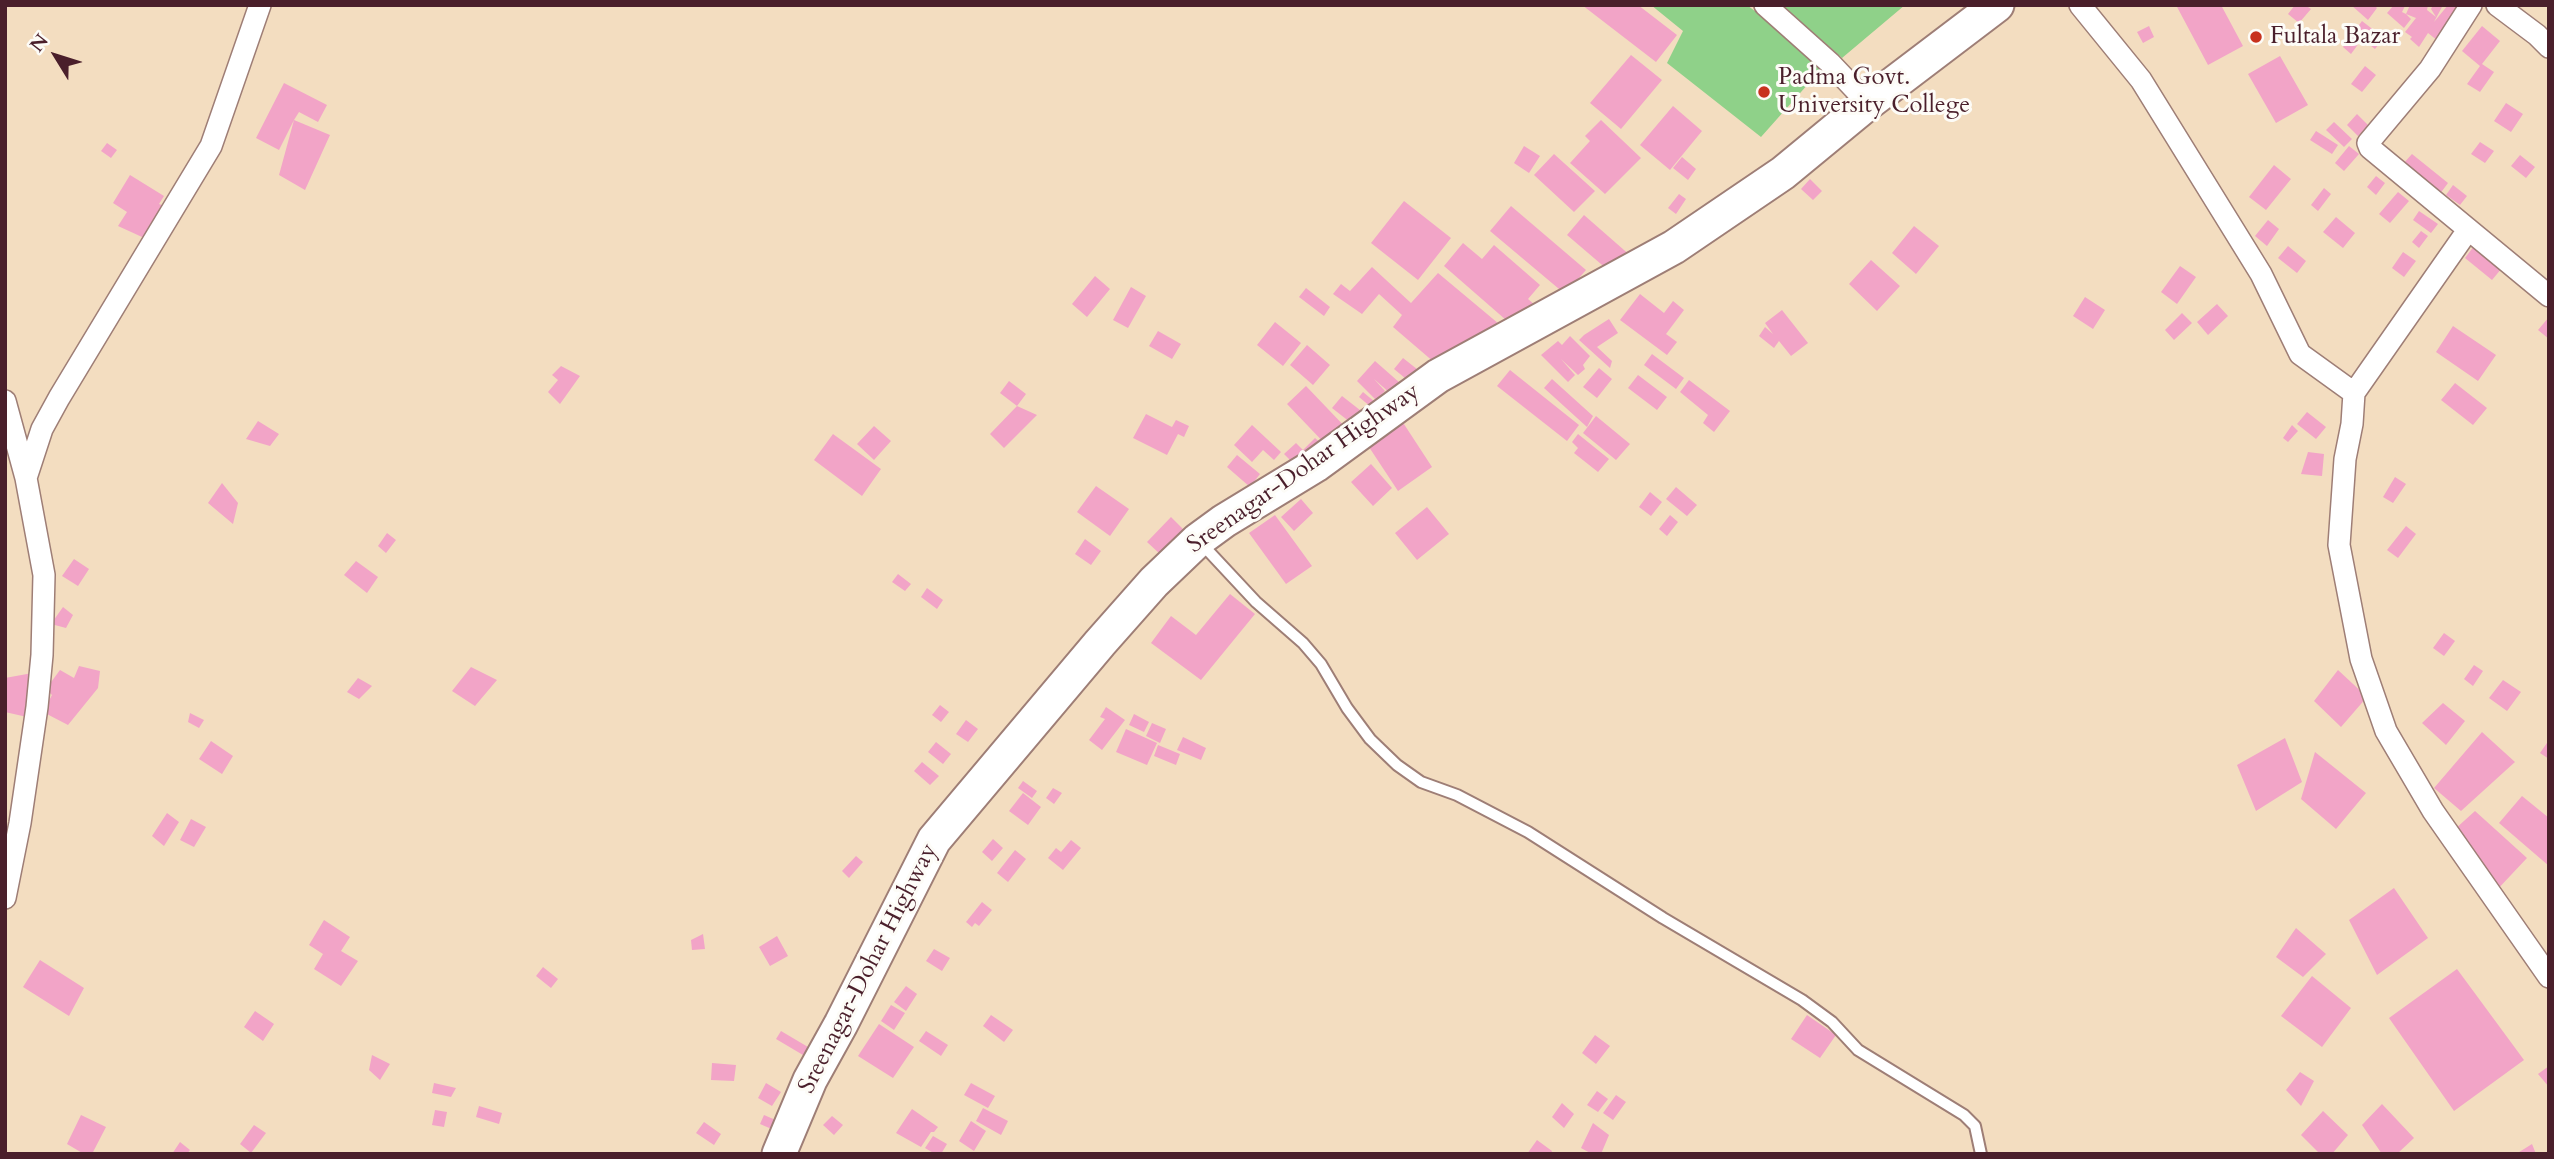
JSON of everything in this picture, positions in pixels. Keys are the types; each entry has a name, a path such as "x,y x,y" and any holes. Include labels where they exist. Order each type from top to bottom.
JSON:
{"main road":[{"name":"Sreenagar-Dohar Highway","path":"779,1154 810,1080 934,840 1100,643 1154,583 1198,540 1316,465 1438,376 1674,247 1783,173 1868,103 1997,5"}],"street":[{"path":"26,478 43,429 59,398 211,146 260,5"},
{"path":"1765,5 1830,63 1868,103"},
{"path":"2080,5 2141,80 2261,274 2300,354 2354,393"},
{"path":"2471,5 2430,69 2368,143 2370,148 2549,296"},
{"path":"2497,5 2549,47"},
{"path":"2468,230 2354,393 2353,424 2345,459 2339,545 2361,659 2386,731 2432,811 2549,977"},
{"path":"5,401 26,478 44,575 37,707 20,824 5,898"}],"lane":[{"path":"1198,540 1256,602 1303,643 1321,664 1347,708 1370,739 1397,765 1421,782 1457,796 1528,832 1663,918 1802,1000 1832,1022 1858,1049 1965,1115 1975,1126 1982,1154"}],"green space":[{"path":"1651,5 1747,5 1825,65 1761,137 1667,63 1683,31"},
{"path":"1782,5 1905,5 1842,58"}],"building":[{"path":"1582,5 1638,5 1677,35 1656,62"},
{"path":"2176,5 2221,5 2243,46 2208,65"},
{"path":"2295,5 2305,5 2311,9 2299,23 2288,14"},
{"path":"2351,5 2374,5 2377,8 2368,20"},
{"path":"2394,5 2405,6 2402,12 2411,19 2404,28 2387,13"},
{"path":"2410,5 2428,5 2427,10 2436,17 2431,9 2433,5 2443,5 2434,22 2448,5 2465,5 2438,41 2428,33 2419,47 2405,32 2416,18 2406,14"},
{"path":"2362,21 2384,38 2375,49 2362,39 2351,54 2343,47"},
{"path":"2149,26 2154,37 2143,43 2137,32"},
{"path":"2482,26 2500,41 2482,64 2494,72 2480,92 2467,84 2480,66 2462,51"},
{"path":"1631,55 1662,80 1621,129 1590,103"},
{"path":"2280,56 2308,105 2276,123 2248,74"},
{"path":"2365,66 2376,75 2362,92 2351,84"},
{"path":"284,83 327,105 318,122 299,112 279,150 256,138"},
{"path":"2506,103 2523,114 2511,132 2494,121"},
{"path":"1673,106 1702,131 1670,170 1640,145"},
{"path":"2357,114 2368,125 2358,136 2347,125"},
{"path":"294,120 330,135 305,190 279,175"},
{"path":"1601,120 1641,158 1605,194 1570,163 1590,141 1585,136"},
{"path":"2334,122 2352,139 2344,147 2326,130"},
{"path":"2316,131 2338,145 2332,154 2310,140"},
{"path":"2480,142 2494,151 2485,163 2471,154"},
{"path":"107,143 117,150 111,158 101,151"},
{"path":"1524,146 1540,156 1529,173 1514,163"},
{"path":"2349,146 2359,154 2344,171 2335,163"},
{"path":"1554,154 1595,191 1574,212 1534,175"},
{"path":"2412,154 2448,183 2439,195 2402,165"},
{"path":"2520,155 2535,167 2526,178 2511,166"},
{"path":"1682,157 1696,169 1688,180 1673,168"},
{"path":"2274,165 2291,179 2266,210 2249,197"},
{"path":"130,175 164,196 159,204 172,209 153,242 118,226 127,212 113,203"},
{"path":"2376,176 2385,183 2376,195 2367,187"},
{"path":"1810,179 1822,191 1813,200 1801,189"},
{"path":"2453,185 2467,196 2460,205 2446,195"},
{"path":"2324,188 2331,194 2318,211 2311,205"},
{"path":"2398,192 2409,201 2390,223 2379,214"},
{"path":"1679,194 1686,199 1676,214 1668,208"},
{"path":"1404,201 1451,238 1418,280 1371,243"},
{"path":"1511,206 1586,270 1565,294 1490,231"},
{"path":"2419,211 2438,224 2431,233 2413,220"},
{"path":"1584,215 1632,257 1615,276 1567,235"},
{"path":"2336,217 2355,233 2343,248 2323,232"},
{"path":"2268,220 2279,229 2267,246 2255,236"},
{"path":"1914,226 1939,246 1916,274 1892,253"},
{"path":"2421,231 2428,236 2419,248 2412,242"},
{"path":"1463,243 1482,259 1494,245 1540,285 1528,299 1535,305 1506,320 1444,266"},
{"path":"2288,246 2306,261 2297,273 2278,258"},
{"path":"2474,246 2502,268 2492,280 2465,258"},
{"path":"2403,252 2416,261 2404,277 2392,268"},
{"path":"1871,260 1900,286 1877,311 1849,284"},
{"path":"2180,266 2196,277 2177,304 2161,292"},
{"path":"1372,267 1411,303 1438,273 1505,329 1435,363 1393,327 1402,315 1379,294 1362,314 1333,294 1341,284 1350,291"},
{"path":"1095,276 1110,289 1087,317 1072,304"},
{"path":"1131,287 1146,296 1128,328 1113,320"},
{"path":"1306,288 1330,307 1324,316 1299,297"},
{"path":"1640,294 1664,313 1673,301 1684,310 1666,334 1677,342 1667,355 1620,320"},
{"path":"2085,297 2105,310 2093,329 2073,316"},
{"path":"2217,304 2228,316 2208,335 2197,322"},
{"path":"1782,310 1808,343 1791,356 1779,341 1774,348 1759,336 1765,327 1773,334 1765,323"},
{"path":"2182,313 2192,323 2174,340 2165,330"},
{"path":"2549,317 2549,339 2538,330"},
{"path":"1609,319 1618,333 1597,347 1612,361 1610,368 1579,340"},
{"path":"1275,322 1301,343 1283,366 1257,345"},
{"path":"2453,326 2496,355 2478,381 2436,352"},
{"path":"1158,331 1181,344 1172,359 1149,346"},
{"path":"1570,336 1590,356 1583,365 1585,369 1578,375 1561,359 1575,375 1568,382 1541,355 1558,341 1562,345"},
{"path":"1307,345 1330,365 1313,385 1290,365"},
{"path":"1652,354 1684,378 1676,389 1644,365"},
{"path":"1403,358 1427,377 1417,388 1394,369"},
{"path":"1375,361 1400,383 1391,394 1374,379 1385,391 1376,400 1357,381"},
{"path":"561,366 580,376 560,404 548,392 558,380 552,375"},
{"path":"1599,368 1612,379 1597,398 1583,387"},
{"path":"1510,370 1579,425 1567,441 1497,386"},
{"path":"1638,375 1667,397 1657,410 1628,388"},
{"path":"1552,379 1593,416 1587,427 1544,388"},
{"path":"1689,380 1730,411 1714,432 1703,423 1708,415 1680,392"},
{"path":"1009,381 1026,394 1017,406 1000,393"},
{"path":"2455,383 2487,408 2473,425 2441,400"},
{"path":"1306,386 1349,431 1330,449 1287,404"},
{"path":"1363,392 1375,402 1371,407 1359,397"},
{"path":"1342,396 1365,414 1355,426 1332,408"},
{"path":"1017,406 1037,415 1004,448 990,434"},
{"path":"2307,412 2326,427 2316,439 2297,424"},
{"path":"1146,414 1172,427 1176,420 1189,426 1184,437 1178,434 1167,455 1133,438"},
{"path":"1596,416 1630,444 1616,460 1583,433"},
{"path":"1400,418 1432,467 1398,491 1365,441"},
{"path":"258,421 279,434 270,446 246,439"},
{"path":"1252,425 1281,452 1274,460 1263,450 1252,462 1234,445"},
{"path":"2292,425 2298,431 2288,442 2283,438"},
{"path":"874,426 891,441 874,460 857,444"},
{"path":"833,434 881,469 862,496 814,460"},
{"path":"1578,434 1609,459 1598,472 1574,453 1578,448 1572,442"},
{"path":"1315,438 1324,446 1300,470 1284,454 1296,443 1303,450"},
{"path":"2308,452 2324,454 2322,476 2301,474"},
{"path":"1237,455 1260,474 1250,487 1227,467"},
{"path":"1371,464 1392,488 1373,506 1351,482"},
{"path":"2395,477 2406,484 2393,503 2383,497"},
{"path":"222,483 238,503 233,524 208,503"},
{"path":"1096,486 1129,509 1110,536 1077,512"},
{"path":"1676,487 1697,505 1687,516 1666,499"},
{"path":"1650,492 1662,502 1651,516 1639,507"},
{"path":"1301,499 1313,513 1294,531 1281,517"},
{"path":"1427,507 1449,534 1417,560 1395,533"},
{"path":"1275,515 1312,566 1286,584 1249,533"},
{"path":"1670,515 1678,522 1667,536 1659,529"},
{"path":"1171,517 1184,530 1160,554 1147,542"},
{"path":"2406,526 2416,534 2398,558 2387,550"},
{"path":"387,533 396,540 386,553 378,546"},
{"path":"1085,539 1101,551 1091,565 1075,554"},
{"path":"74,559 89,569 78,586 62,576"},
{"path":"356,561 378,577 367,593 344,575"},
{"path":"898,574 911,584 905,591 892,582"},
{"path":"927,588 943,600 937,609 921,597"},
{"path":"1230,594 1255,614 1201,680 1151,643 1171,616 1196,635"},
{"path":"63,607 73,615 66,628 51,624"},
{"path":"2444,633 2455,641 2444,656 2433,648"},
{"path":"2474,665 2483,671 2473,686 2464,679"},
{"path":"79,666 100,671 98,688 68,725 43,712 52,695 46,689 60,670 74,678"},
{"path":"471,667 497,680 475,706 452,691"},
{"path":"2338,670 2367,697 2341,727 2314,701"},
{"path":"38,672 27,717 5,712 5,678"},
{"path":"358,678 372,686 359,699 347,692"},
{"path":"2503,680 2521,692 2507,711 2489,698"},
{"path":"2443,703 2465,721 2446,745 2422,723"},
{"path":"940,705 949,712 941,722 932,715"},
{"path":"1106,707 1125,720 1102,750 1089,740 1105,719 1100,717"},
{"path":"190,713 204,720 199,728 188,722"},
{"path":"1134,714 1149,722 1144,732 1129,725"},
{"path":"966,720 978,729 968,742 956,734"},
{"path":"1152,723 1166,729 1160,743 1146,736"},
{"path":"1126,729 1157,743 1147,765 1116,752"},
{"path":"2482,732 2515,762 2461,811 2434,788"},
{"path":"1183,737 1206,748 1201,760 1177,750"},
{"path":"2285,738 2302,782 2256,811 2237,765"},
{"path":"2549,740 2549,759 2540,753"},
{"path":"211,741 233,756 222,774 199,759"},
{"path":"936,742 951,754 943,764 928,752"},
{"path":"1158,745 1180,754 1176,765 1154,756"},
{"path":"2315,752 2366,793 2336,829 2301,799"},
{"path":"922,762 939,776 930,785 914,771"},
{"path":"1023,781 1037,791 1032,798 1018,788"},
{"path":"1053,788 1062,793 1054,804 1046,798"},
{"path":"1023,793 1041,807 1028,825 1009,811"},
{"path":"2522,796 2549,818 2549,866 2499,823"},
{"path":"2475,811 2527,858 2495,892 2454,830"},
{"path":"167,813 179,822 164,846 152,836"},
{"path":"191,819 206,827 194,847 180,840"},
{"path":"993,839 1003,848 992,861 982,852"},
{"path":"1071,840 1081,848 1063,870 1048,858 1056,848 1061,852"},
{"path":"1015,850 1026,859 1008,882 997,873"},
{"path":"856,856 863,862 849,878 842,871"},
{"path":"2394,888 2428,938 2377,975 2349,920"},
{"path":"982,902 992,910 979,926 975,923 972,927 966,922"},
{"path":"324,920 350,937 341,951 358,961 341,986 314,969 323,954 309,945"},
{"path":"2296,928 2326,954 2303,977 2276,957"},
{"path":"703,934 705,949 692,950 691,940"},
{"path":"777,936 788,956 770,966 759,947"},
{"path":"934,949 950,958 942,971 926,961"},
{"path":"40,960 84,988 69,1016 23,987"},
{"path":"543,967 558,979 551,988 536,976"},
{"path":"2457,969 2524,1060 2454,1111 2389,1018"},
{"path":"2312,976 2351,1008 2322,1047 2281,1016"},
{"path":"906,986 917,994 906,1011 894,1002"},
{"path":"891,1005 905,1013 894,1030 881,1021"},
{"path":"255,1011 274,1024 263,1041 244,1027"},
{"path":"991,1015 1013,1030 1004,1042 983,1026"},
{"path":"1807,1015 1836,1035 1820,1058 1791,1039"},
{"path":"879,1024 914,1047 893,1078 858,1056"},
{"path":"781,1031 808,1047 803,1055 776,1039"},
{"path":"926,1031 948,1045 941,1056 919,1041"},
{"path":"1595,1035 1610,1046 1596,1064 1582,1053"},
{"path":"372,1055 390,1064 380,1080 369,1070"},
{"path":"712,1063 736,1065 734,1081 711,1080"},
{"path":"2549,1066 2549,1087 2538,1074"},
{"path":"2300,1072 2314,1081 2301,1106 2286,1090"},
{"path":"434,1083 456,1088 451,1097 432,1093"},
{"path":"766,1083 781,1092 772,1106 758,1098"},
{"path":"971,1083 995,1096 988,1108 964,1095"},
{"path":"1597,1091 1608,1099 1598,1112 1587,1105"},
{"path":"1616,1095 1626,1102 1613,1120 1603,1113"},
{"path":"1562,1103 1574,1114 1564,1128 1552,1117"},
{"path":"2382,1104 2414,1138 2397,1154 2382,1154 2362,1125"},
{"path":"479,1106 502,1113 499,1124 476,1117"},
{"path":"983,1108 1008,1121 1001,1135 976,1121"},
{"path":"912,1109 938,1127 921,1147 896,1133"},
{"path":"435,1110 447,1112 444,1127 432,1125"},
{"path":"2323,1111 2348,1135 2332,1154 2320,1154 2301,1135"},
{"path":"81,1115 106,1127 92,1154 84,1154 67,1144"},
{"path":"764,1115 785,1124 781,1133 760,1124"},
{"path":"832,1116 843,1125 834,1135 823,1125"},
{"path":"971,1121 986,1131 974,1151 959,1141"},
{"path":"704,1122 721,1134 714,1145 696,1133"},
{"path":"1593,1123 1609,1135 1601,1154 1592,1154 1581,1148"},
{"path":"254,1125 266,1133 251,1153 240,1144"},
{"path":"933,1136 947,1144 941,1154 935,1154 925,1148"},
{"path":"1537,1140 1552,1151 1551,1154 1527,1154"},
{"path":"180,1142 190,1150 187,1154 172,1154"},
{"path":"2532,1144 2536,1154 2516,1154"}],"place":[{"name":"Fultala Bazar","path":"2256,37"},
{"name":"Padma Govt. University College","path":"1764,92"}]}
